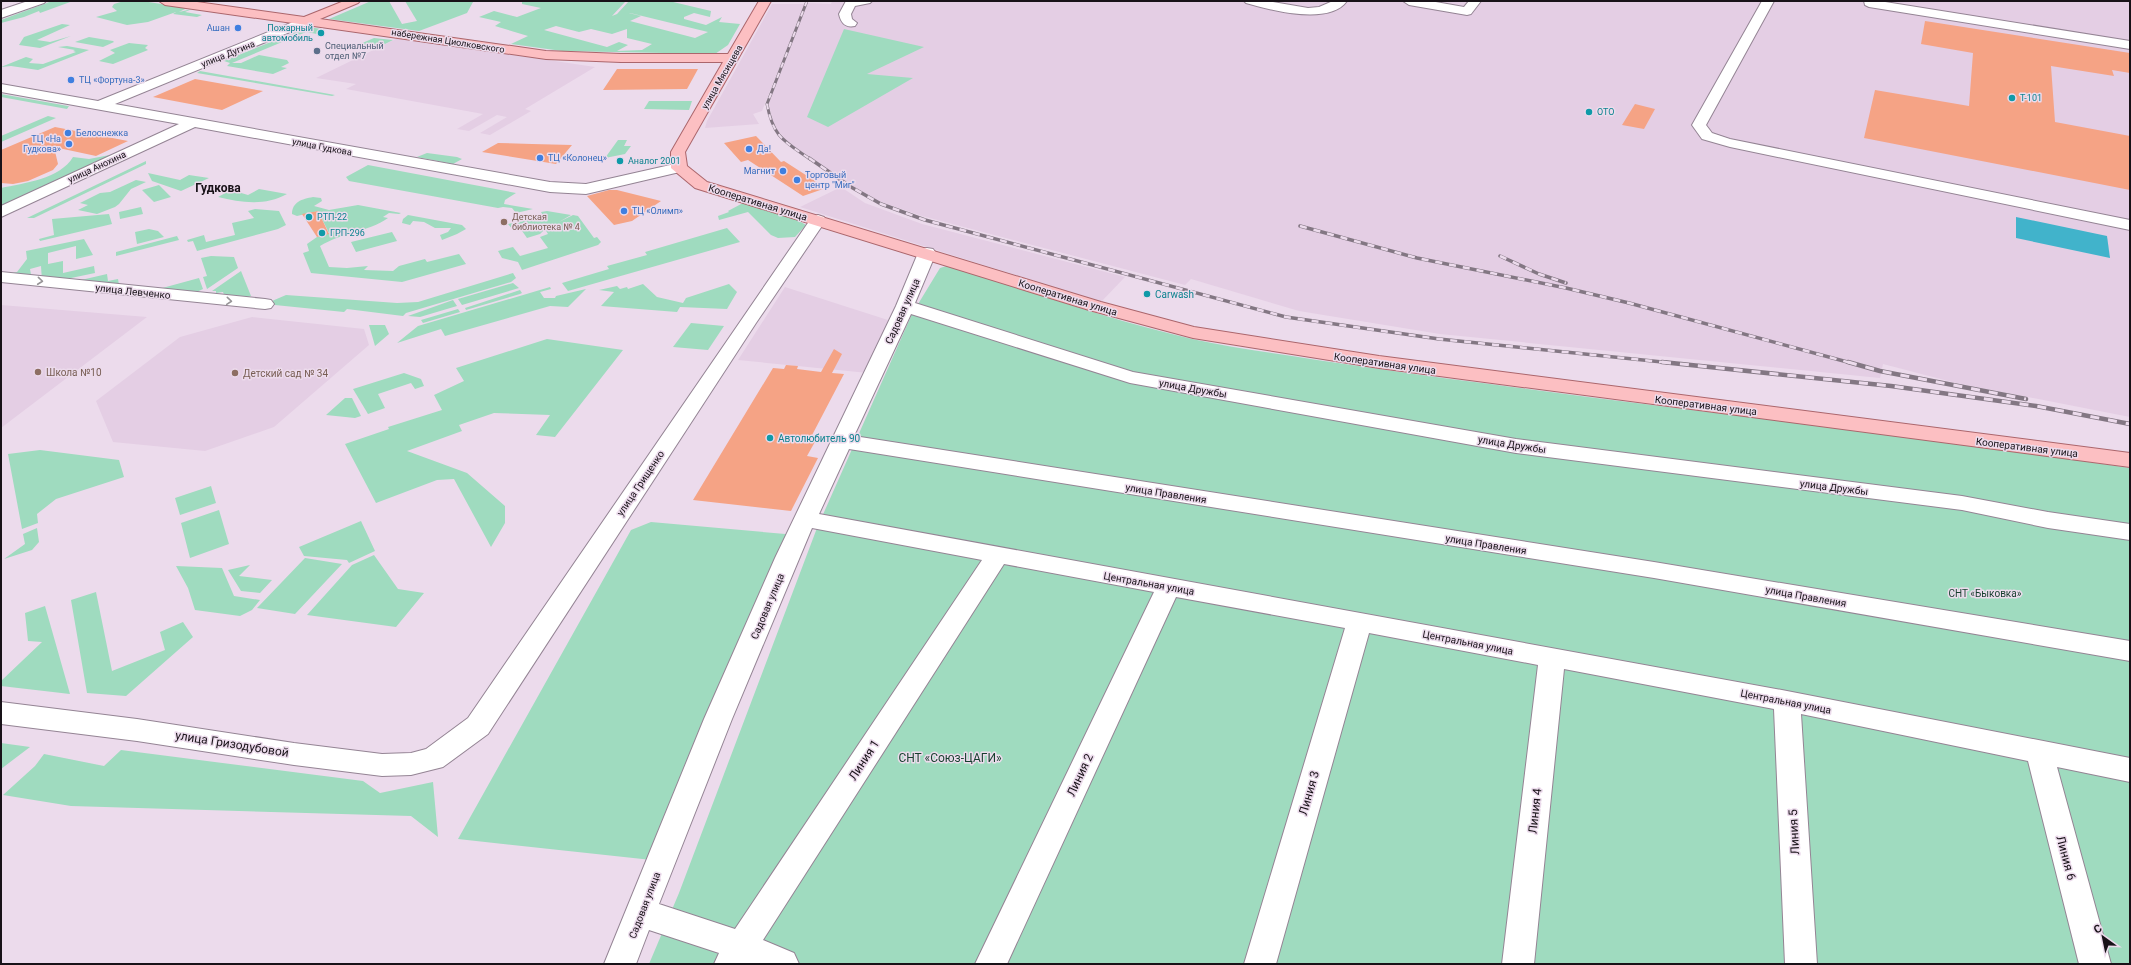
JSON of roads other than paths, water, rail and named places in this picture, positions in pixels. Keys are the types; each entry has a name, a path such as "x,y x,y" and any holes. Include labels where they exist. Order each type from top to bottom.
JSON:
{"main road":[{"name":"набережная Циолковского","path":"166,1 546,55 621,58 733,58"},
{"name":"улица Дугина","path":"308,20 354,1"},
{"name":"улица Мясищева","path":"678,152 765,1"},
{"path":"678,152 679,168"},
{"name":"Кооперативная улица","path":"679,168 701,185 1140,319 1244,341 1378,362 2130,460"}],"street":[{"path":"7,1 8,3 19,7"},
{"path":"1,14 40,1"},
{"path":"851,23 847,21 845,14 851,4 866,1"},
{"path":"1250,1 1309,12 1328,8 1341,1"},
{"path":"1408,1 1467,11 1475,1"},
{"path":"1768,1 1699,125 1700,131 1706,136 1730,143 2130,225"},
{"path":"1870,1 1869,2 2130,45"},
{"name":"улица Дугина","path":"101,105 308,20"},
{"name":"улица Гудкова","path":"1,88 550,187 586,189 679,168"},
{"name":"улица Анохина","path":"1,212 193,123"},
{"name":"улица Гудкова","path":"643,177 664,166 678,152"},
{"name":"улица Гудкова","path":"643,177 668,177 701,185"},
{"name":"улица Грищенко","path":"458,743 478,726 750,318 818,220"},
{"name":"Садовая улица","path":"620,964 642,914 657,870 715,726 804,520 905,306 927,253"},
{"name":"улица Левченко","path":"1,277 265,304"},
{"name":"улица Дружбы","path":"905,306 1130,376 1516,446 1962,503 2048,520 2130,532"},
{"name":"улица Правления","path":"842,441 1654,570 2130,651"},
{"name":"Центральная улица","path":"804,520 1787,700 2130,770"},
{"name":"Линия 1","path":"736,955 997,556"},
{"name":"Линия 2","path":"991,964 1169,586"},
{"name":"Линия 3","path":"1260,964 1359,622"},
{"name":"Линия 4","path":"1518,964 1552,658"},
{"name":"Линия 5","path":"1787,700 1801,964"},
{"name":"улица Гризодубовой","path":"1,713 137,730 294,754 382,765 411,764 433,759 458,743"},
{"name":"Линия 6","path":"2039,751 2095,964"},
{"path":"642,914 666,919 736,955 783,964"}],"water":[{"path":"2016,217 2107,236 2110,258 2016,238"}],"railway":[{"path":"807,1 767,104 776,131 793,147 810,159"},
{"path":"809,158 851,187 881,204 925,220 1286,317 1439,339 1672,363"},
{"path":"1300,226 1417,258 1566,288 1629,303 1851,363"},
{"path":"1500,256 1539,274 1566,283"},
{"path":"1662,362 1891,386 2036,406 2130,424"},
{"path":"1848,362 1880,371 2026,399"}],"place":[{"name":"Ашан","path":"238,28"},
{"name":"Пожарный автомобиль","path":"321,33"},
{"name":"Специальный отдел №7","path":"317,51"},
{"name":"ТЦ «Фортуна-3»","path":"71,80"},
{"name":"Т-101","path":"2012,98"},
{"name":"ОТО","path":"1589,112"},
{"name":"Белоснежка","path":"68,133"},
{"name":"ТЦ «На Гудкова»","path":"69,144"},
{"name":"Да!","path":"749,149"},
{"name":"ТЦ «Колонец»","path":"540,158"},
{"name":"Аналог 2001","path":"620,161"},
{"name":"Магнит","path":"783,171"},
{"name":"Торговый центр \"Миг\"","path":"797,180"},
{"name":"ТЦ «Олимп»","path":"624,211"},
{"name":"РТП-22","path":"309,217"},
{"name":"Детская библиотека № 4","path":"504,222"},
{"name":"ГРП-296","path":"322,233"},
{"name":"Carwash","path":"1147,294"},
{"name":"Школа №10","path":"38,372"},
{"name":"Детский сад № 34","path":"235,373"},
{"name":"Автолюбитель 90","path":"770,438"}],"district":[{"name":"Гудкова","path":"218,188"}],"park label":[{"name":"СНТ «Быковка»","path":"1985,593"},
{"name":"СНТ «Союз-ЦАГИ»","path":"950,758"}]}
